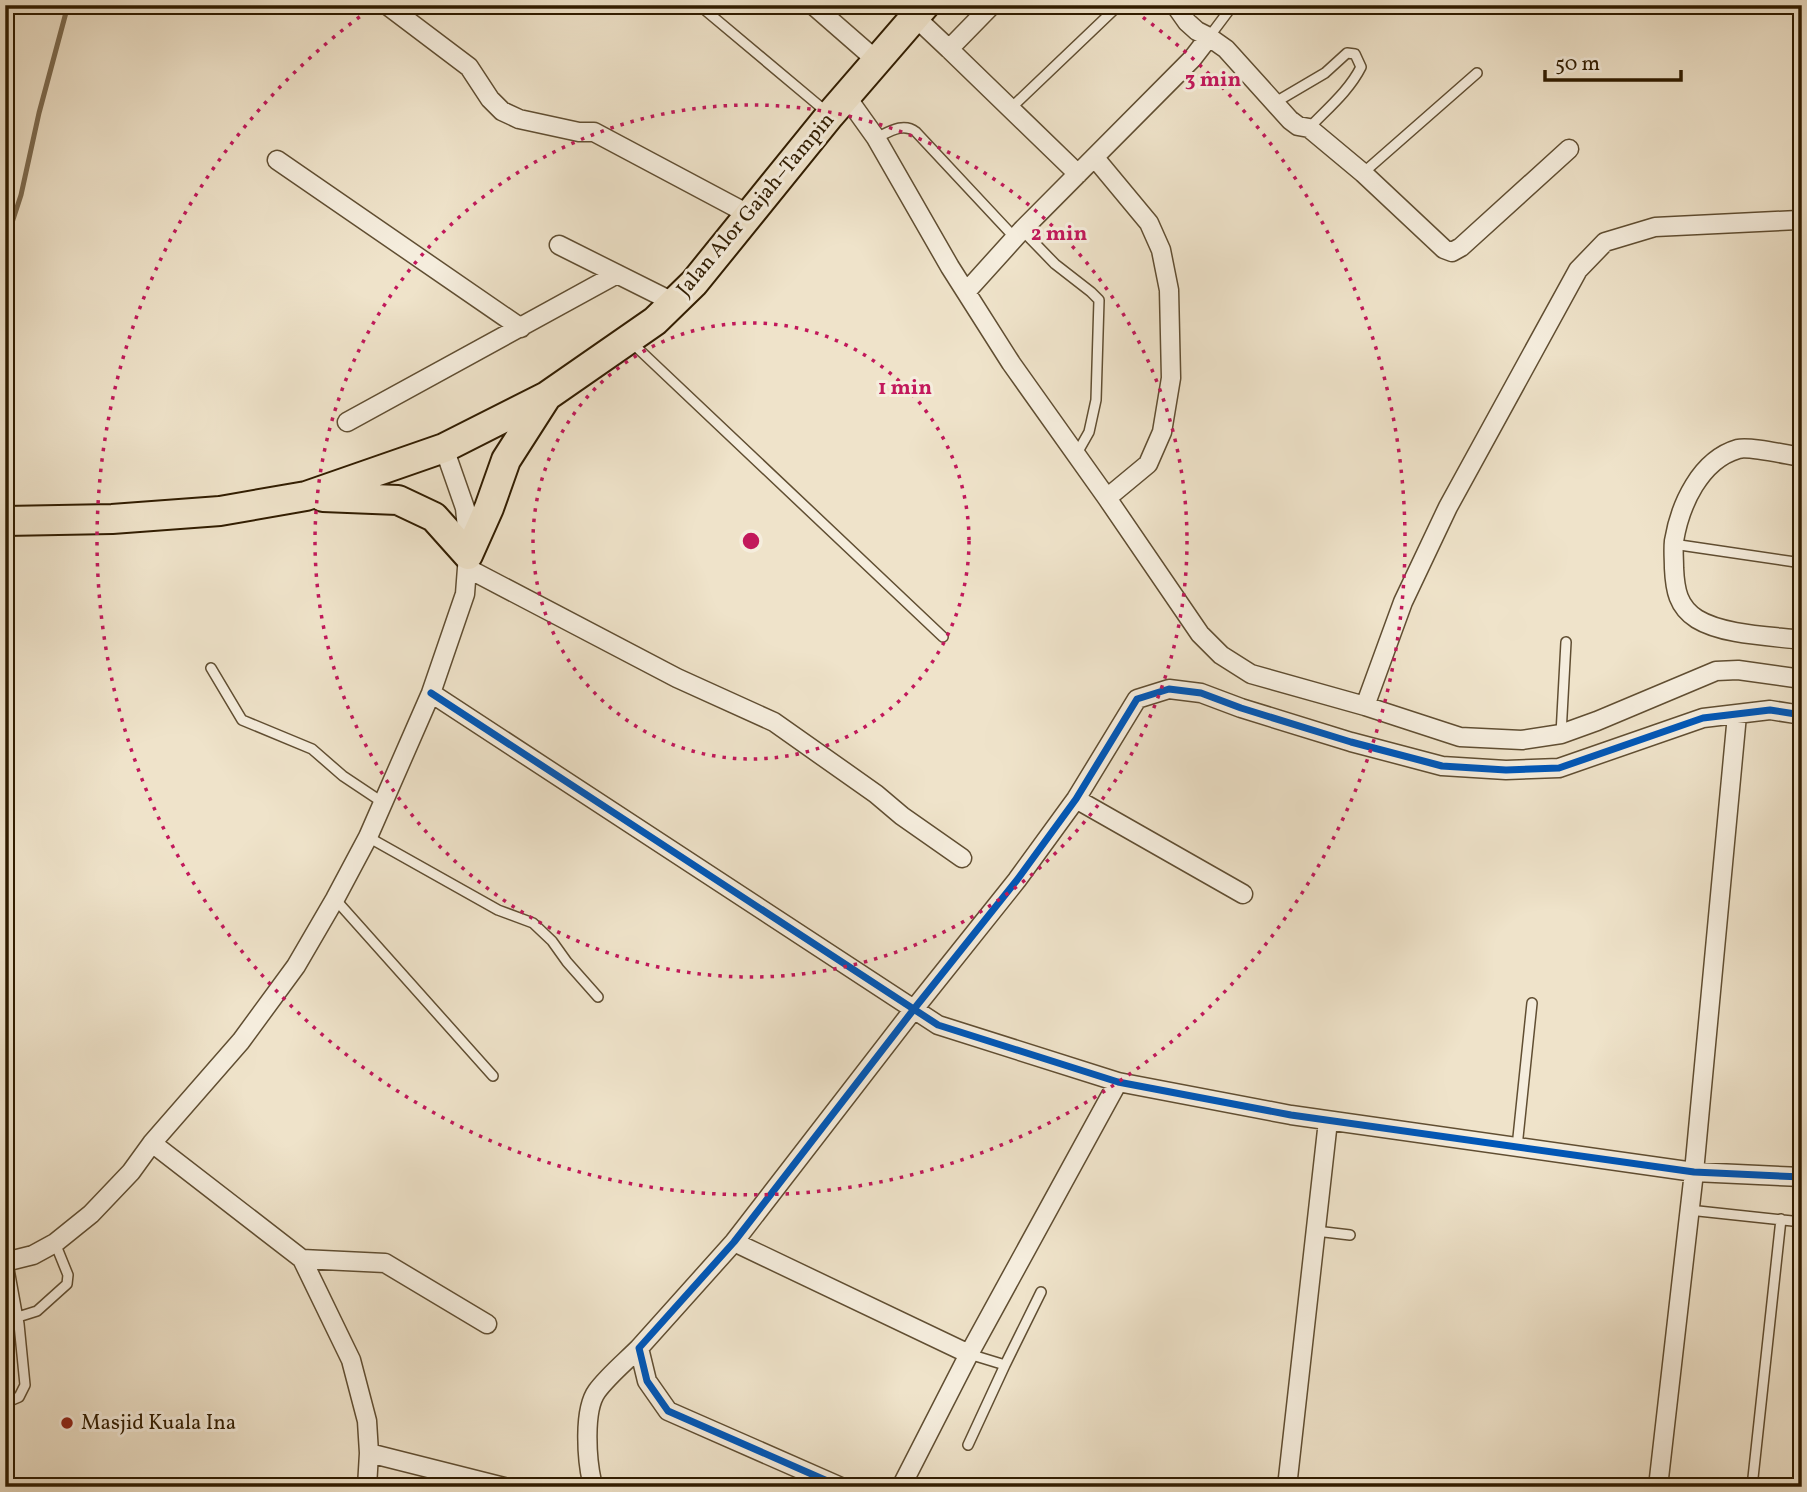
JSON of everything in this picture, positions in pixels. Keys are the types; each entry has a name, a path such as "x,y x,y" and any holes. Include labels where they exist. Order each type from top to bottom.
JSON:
{"main road":[{"name":"Jalan Alor Gajah–Tampin","path":"5,521 112,519 220,511 306,496 444,448 547,396 655,321 694,283 838,105 920,11"},
{"path":"468,561 506,460 547,396"},
{"path":"306,496 398,500 434,517 468,561"}],"street":[{"path":"387,5 469,67 490,99 502,111 519,119 594,132 750,215"},
{"path":"813,5 876,60"},
{"path":"949,49 992,5"},
{"path":"1175,5 1197,32 1226,49 1290,120 1298,126 1309,128 1363,173 1444,250 1452,252 1461,247 1569,149"},
{"path":"920,11 949,49 1077,174"},
{"path":"966,292 1018,234 1192,59 1209,37"},
{"path":"838,105 876,138 943,255 1011,363 1200,634 1221,655 1251,674 1365,706 1460,737 1522,740 1561,734 1716,671 1738,670 1802,679"},
{"path":"1095,158 1149,223 1160,250 1169,303 1171,378 1162,432 1148,464 1107,498"},
{"path":"276,160 521,328"},
{"path":"1365,706 1403,602 1448,507 1578,270 1605,243 1655,227 1798,220"},
{"path":"559,245 674,303"},
{"path":"347,422 617,274"},
{"path":"6,1257 33,1255 55,1243 99,1205 131,1172 152,1143 241,1041 296,966 335,899 368,837 431,693 465,594 468,561 465,508 444,448"},
{"path":"1802,457 1740,448 1716,459 1695,483 1680,516 1673,544 1675,585 1679,603 1697,619 1722,630 1802,640"},
{"path":"468,561 677,678 774,722 962,858"},
{"path":"587,1487 592,1482 587,1444 589,1415 595,1393 734,1242 1017,880 1076,799 1137,699 1169,689 1201,693 1352,742 1442,766 1506,770 1559,768 1703,718 1770,710 1802,715"},
{"path":"431,693 938,1025 1118,1082 1291,1115 1694,1172 1802,1177"},
{"path":"1658,1487 1694,1172 1737,715"},
{"path":"1597,721 1605,752"},
{"path":"1076,799 1243,894"},
{"path":"901,1487 969,1354 1118,1082"},
{"path":"1287,1487 1328,1121"},
{"path":"152,1143 302,1259 351,1360 368,1421 367,1487"},
{"path":"734,1242 969,1354"},
{"path":"302,1259 385,1263 487,1324"},
{"path":"639,1348 648,1381 668,1411 841,1487"},
{"path":"369,1453 504,1487"}],"lane":[{"path":"699,5 838,105"},
{"path":"1011,108 1119,5"},
{"path":"1209,37 1233,5"},
{"path":"1275,103 1325,72 1348,53 1355,54 1361,67 1356,76 1309,128"},
{"path":"1363,173 1477,73"},
{"path":"876,138 903,127 911,128 1018,234 1099,300 1096,400 1089,432 1076,455"},
{"path":"629,340 943,637"},
{"path":"1673,544 1802,563"},
{"path":"1561,734 1566,642"},
{"path":"211,668 242,720 312,749 343,776 382,802"},
{"path":"368,837 498,910 533,923 598,997"},
{"path":"335,899 493,1076"},
{"path":"1517,1147 1532,1003"},
{"path":"1689,1210 1802,1222"},
{"path":"1752,1487 1781,1219"},
{"path":"1316,1231 1350,1235"},
{"path":"18,1317 37,1311 67,1284 68,1275 55,1243"},
{"path":"5,1403 19,1397 25,1385 18,1317 6,1257"},
{"path":"968,1445 1041,1292"},
{"path":"969,1354 1004,1365"}],"waterway":[{"path":"5,244 21,195 39,113 68,5"}],"cycle path":[{"path":"841,1487 668,1411 647,1381 639,1348 734,1242 1017,880 1076,799 1137,699 1169,689 1201,693 1351,742 1442,766 1506,770 1559,768 1703,718 1770,710 1802,715"},
{"path":"431,693 938,1025 1118,1082 1291,1115 1694,1172 1802,1177"}],"place":[{"name":"Masjid Kuala Ina","path":"67,1423"}]}
